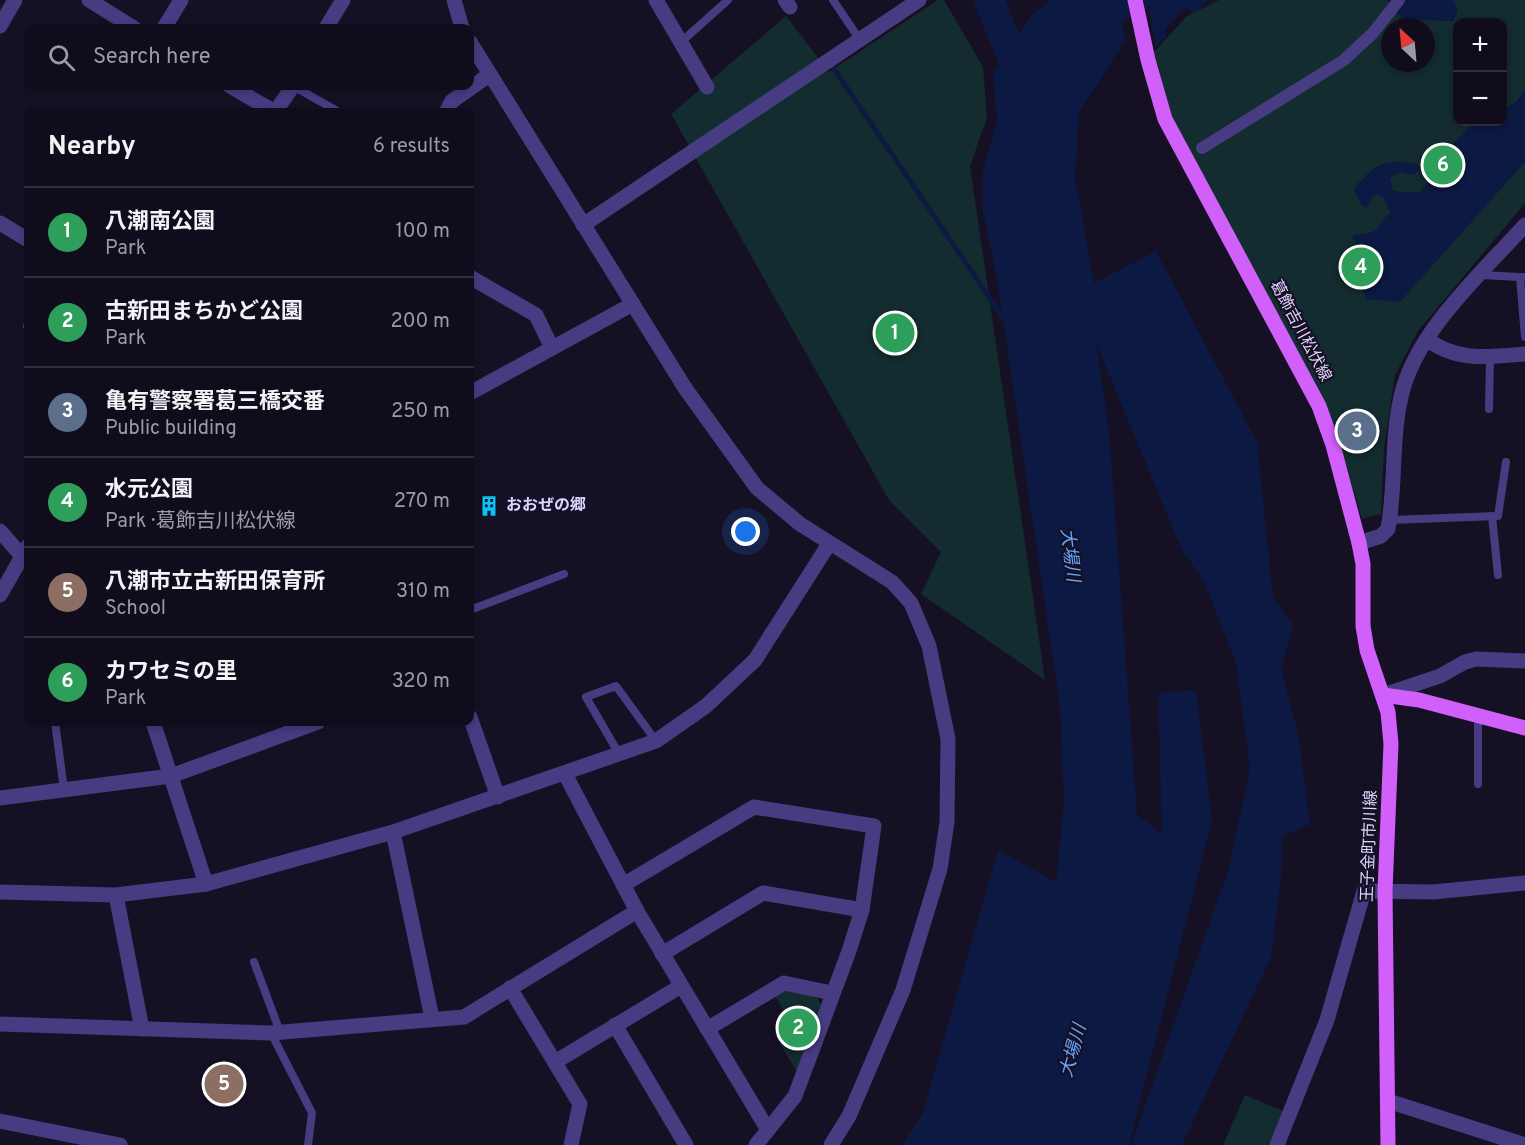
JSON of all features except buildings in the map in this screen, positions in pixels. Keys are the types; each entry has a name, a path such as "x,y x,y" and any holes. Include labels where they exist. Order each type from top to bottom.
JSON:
{"main road":[{"name":"葛飾吉川松伏線","path":"1135,0 1148,60 1165,119 1280,330 1319,406 1333,445 1359,543 1363,564 1366,642 1371,665 1383,695"},
{"path":"1383,695 1419,700 1525,728"},
{"name":"王子金町市川線","path":"1383,695 1388,712 1391,744 1385,891 1389,1145"}],"street":[{"path":"0,26 15,0"},
{"path":"89,0 128,24"},
{"path":"166,24 181,0"},
{"path":"328,24 343,0"},
{"path":"454,0 461,24"},
{"path":"656,0 707,87"},
{"path":"1202,148 1344,60 1385,19 1399,0"},
{"path":"583,225 682,161 917,1"},
{"path":"474,49 631,305 685,388 757,488 829,544 892,582 911,603 929,646 948,739 946,822 940,869 928,915 903,990 849,1116 831,1145"},
{"path":"474,86 489,75"},
{"path":"237,90 268,108"},
{"path":"278,108 290,90"},
{"path":"448,108 452,101 468,90"},
{"path":"0,223 24,238"},
{"path":"1359,543 1381,536 1388,529 1401,396 1409,369 1427,339 1525,225"},
{"path":"474,279 536,315 552,348"},
{"path":"474,391 631,305"},
{"path":"1427,339 1438,348 1473,358 1525,354"},
{"path":"0,531 24,552"},
{"path":"0,892 116,895 206,884 393,832 656,741 706,706 755,660 829,544"},
{"path":"0,595 24,559"},
{"path":"1383,695 1440,676 1465,662 1476,659 1525,661"},
{"path":"154,726 206,884"},
{"path":"0,798 171,776 290,726"},
{"path":"473,726 498,797"},
{"path":"565,774 637,911 768,1130"},
{"path":"623,885 754,807 874,826 862,910 795,1096 756,1145"},
{"path":"393,832 432,1018"},
{"path":"1277,1145 1327,1020 1364,891 1433,892 1525,883"},
{"path":"662,954 763,893 862,910"},
{"path":"116,895 142,1029"},
{"path":"0,1024 275,1033 464,1017 637,911"},
{"path":"707,1029 784,983 832,993"},
{"path":"555,1062 681,986"},
{"path":"510,988 580,1104 571,1145"},
{"path":"615,1025 686,1145"},
{"path":"1388,1101 1525,1145"},
{"path":"0,1121 120,1145"}],"lane":[{"path":"681,42 728,0"},
{"path":"833,0 860,40"},
{"path":"300,90 332,108"},
{"path":"1481,275 1522,277 1525,336"},
{"path":"1489,409 1490,357"},
{"path":"1390,520 1498,516 1506,462"},
{"path":"1492,516 1498,575"},
{"path":"474,608 564,574"},
{"path":"620,755 586,697 616,686 656,741"},
{"path":"1478,716 1478,784"},
{"path":"56,726 64,790"},
{"path":"254,962 275,1033 312,1113 308,1145"}],"green space":[{"path":"938,0 944,0 983,67 987,118 970,166 1045,680 921,594 941,552 889,500 671,114 786,16 829,72"},
{"path":"1219,0 1525,0 1525,203 1418,331 1395,375 1384,448 1381,514 1362,519 1338,438 1162,97 1153,53 1187,16"},
{"path":"782,989 817,997 821,1005 797,1072 774,1034 790,1022 774,994"},
{"path":"1245,1095 1285,1112 1271,1145 1223,1145"}],"water":[{"path":"1050,0 1118,0 1125,41 1079,112 1075,178 1094,283 1156,251 1257,442 1273,597 1293,626 1281,669 1298,733 1310,824 1282,836 1281,878 1271,957 1182,1145 1131,1145 1229,868 1250,768 1236,663 1204,582 1181,548 1096,343 1109,430 1137,815 1162,834 1158,693 1196,690 1212,820 1129,1145 903,1145 923,1112 998,850 1056,882 1064,803 1060,708 998,285 983,212 983,170 997,122 993,74 1030,17"},
{"path":"1147,0 1209,0 1194,13 1185,8 1165,29 1166,36 1156,46"},
{"path":"1387,0 1453,0 1458,11 1453,21 1435,21 1435,18 1401,18"},
{"path":"1525,89 1525,162 1400,302 1366,299 1361,284 1364,267 1362,251 1352,237 1375,230 1390,213 1384,198 1377,194 1367,208 1362,206 1354,190 1357,185 1369,172 1381,164 1394,162 1418,164 1421,169 1413,175 1400,172 1390,179 1393,191 1419,193 1431,179 1429,167 1471,126 1507,126 1507,107 1517,101"}],"waterway":[{"path":"989,0 1024,86"},
{"name":"大場川","path":"1088,28 1107,10 1134,0"},
{"path":"832,66 1002,316"}],"place":[{"name":"カワセミの里","path":"1443,165"},
{"name":"水元公園","path":"1361,267"},
{"name":"八潮南公園","path":"895,333"},
{"name":"亀有警察署葛三橋交番","path":"1357,431"},
{"name":"おおぜの郷","path":"489,506"},
{"name":"古新田まちかど公園","path":"798,1028"},
{"name":"八潮市立古新田保育所","path":"224,1084"}]}
